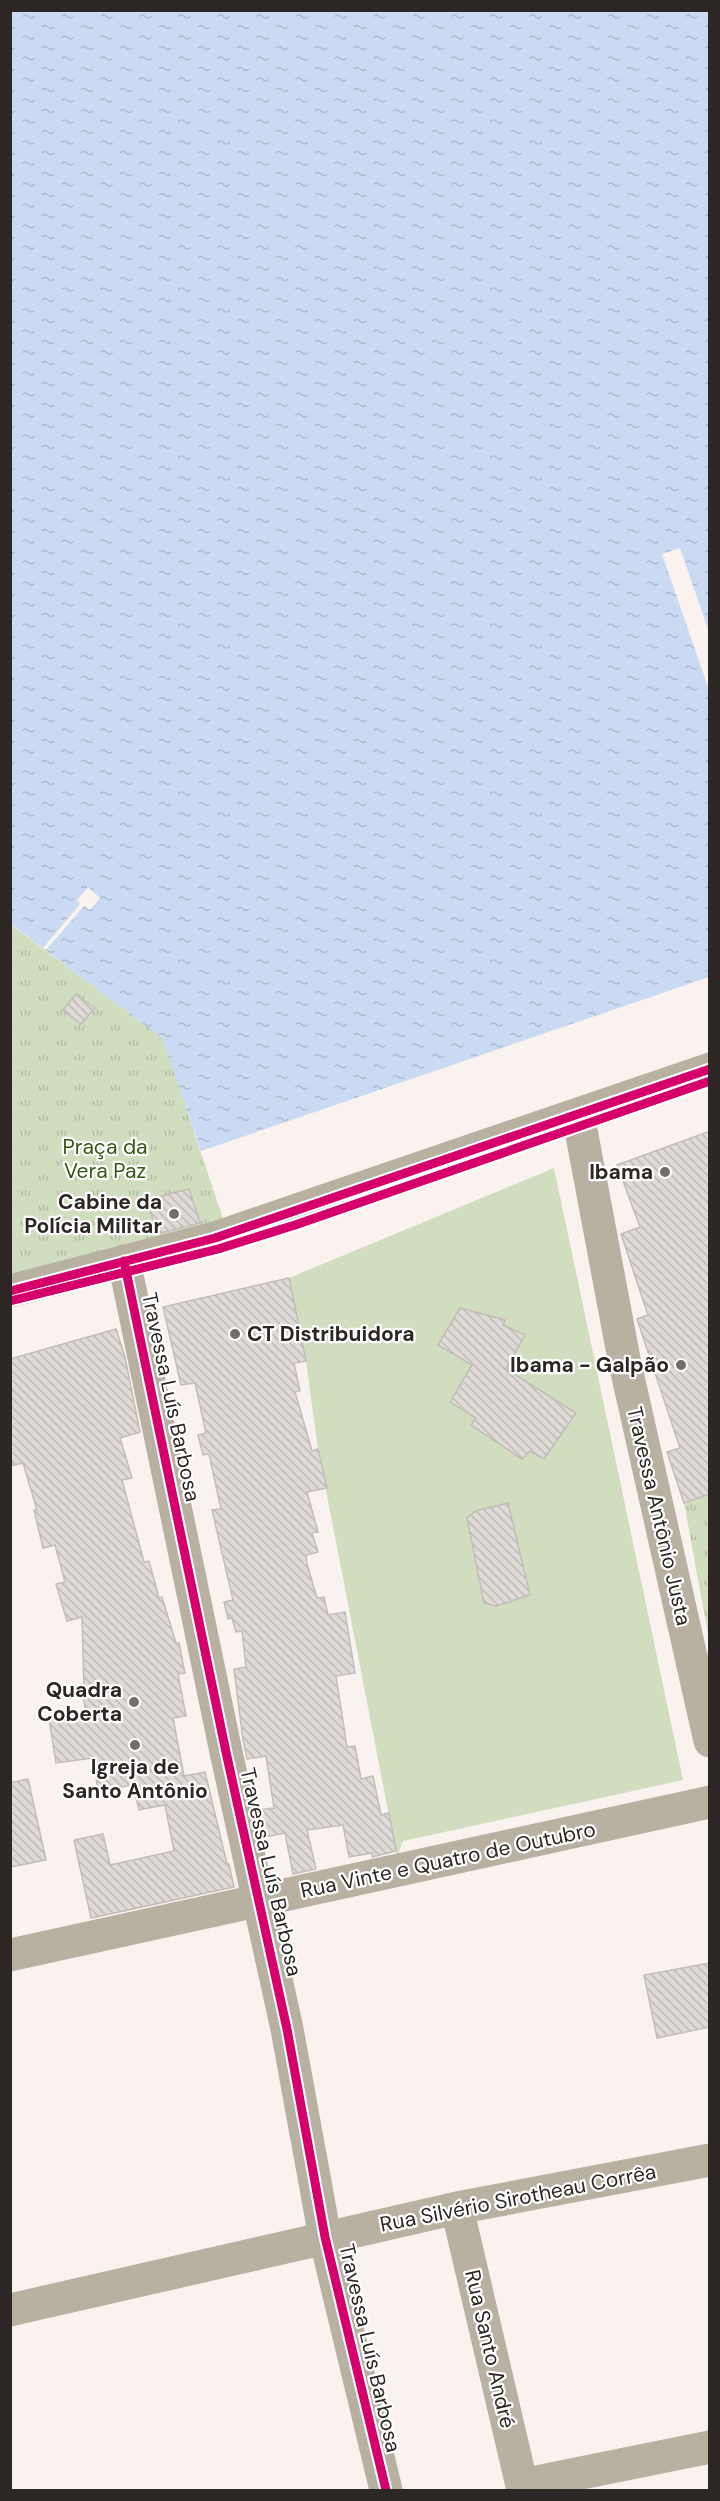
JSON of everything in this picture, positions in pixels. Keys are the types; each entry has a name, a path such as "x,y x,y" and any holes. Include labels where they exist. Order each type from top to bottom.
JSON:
{"street":[{"path":"10,1291 215,1238 710,1069"},
{"name":"Travessa Antônio Justa","path":"578,1114 624,1359 710,1741"},
{"name":"Travessa Luís Barbosa","path":"124,1261 225,1752 260,1901 325,2237 386,2490"},
{"name":"Rua Vinte e Quatro de Outubro","path":"10,1955 710,1802"},
{"name":"Rua Silvério Sirotheau Corrêa","path":"10,2310 457,2208 710,2160"},
{"name":"Rua Santo André","path":"457,2208 522,2488"},
{"path":"522,2488 710,2447"}],"green space":[{"name":"Praça da Vera Paz","path":"10,924 163,1038 225,1225 11,1282"},
{"path":"554,1168 683,1780 403,1841 397,1857 318,1449 306,1361 289,1278"},
{"path":"709,1494 709,1639 684,1503"}],"water":[{"path":"10,11 709,11 709,977 201,1151 162,1038 11,924"}],"pier":[{"path":"680,548 709,632 709,690 662,554"},
{"path":"88,887 100,898 90,910 84,906 46,950 43,948 80,904 77,900"}],"building":[{"path":"76,994 95,1008 81,1024 63,1010"},
{"path":"710,1131 710,1494 684,1503 667,1452 680,1448 637,1319 648,1315 621,1234 640,1227 617,1165"},
{"name":"Cabine da Polícia Militar","path":"189,1189 200,1223 157,1234 147,1200"},
{"path":"289,1278 306,1361 294,1363 300,1391 295,1392 312,1451 318,1449 327,1488 307,1492 318,1532 312,1533 318,1552 306,1555 307,1564 317,1598 324,1597 328,1615 345,1612 355,1673 336,1676 347,1747 355,1746 361,1779 373,1776 381,1815 389,1813 396,1851 372,1857 372,1853 349,1857 343,1825 307,1830 316,1869 293,1874 285,1833 264,1837 259,1810 274,1808 266,1756 247,1759 243,1740 234,1669 246,1667 242,1631 236,1632 232,1618 228,1619 224,1602 233,1600 212,1510 221,1509 209,1454 203,1455 198,1435 206,1433 195,1383 181,1385 163,1307"},
{"path":"460,1308 505,1320 503,1325 525,1335 506,1369 576,1413 544,1459 530,1451 522,1459 471,1425 476,1418 450,1402 472,1365 438,1345"},
{"path":"116,1329 125,1357 140,1432 120,1438 132,1478 122,1480 144,1562 149,1561 159,1598 162,1597 176,1643 179,1643 185,1673 178,1674 186,1716 173,1718 184,1776 205,1772 234,1887 91,1918 74,1840 103,1834 110,1865 174,1851 165,1805 139,1810 133,1785 98,1791 93,1758 56,1763 49,1719 86,1714 82,1690 84,1690 82,1617 67,1621 56,1584 65,1582 55,1545 43,1548 34,1510 37,1510 23,1463 10,1466 10,1359"},
{"path":"508,1503 530,1595 496,1606 484,1603 467,1518 476,1511"},
{"path":"28,1779 46,1860 10,1867 10,1783"},
{"path":"710,1963 710,2027 657,2038 644,1975"}],"cycle path":[{"path":"10,1291 215,1238 710,1069"},
{"path":"10,1301 218,1249 295,1225 710,1081"},
{"path":"124,1261 226,1752 287,2029 325,2237 386,2490"}],"place":[{"name":"Ibama","path":"665,1172"},
{"name":"Cabine da Polícia Militar","path":"174,1214"},
{"name":"CT Distribuidora","path":"235,1334"},
{"name":"Ibama - Galpão","path":"681,1365"},
{"name":"Quadra Coberta","path":"134,1702"},
{"name":"Igreja de Santo Antônio","path":"135,1745"}]}
